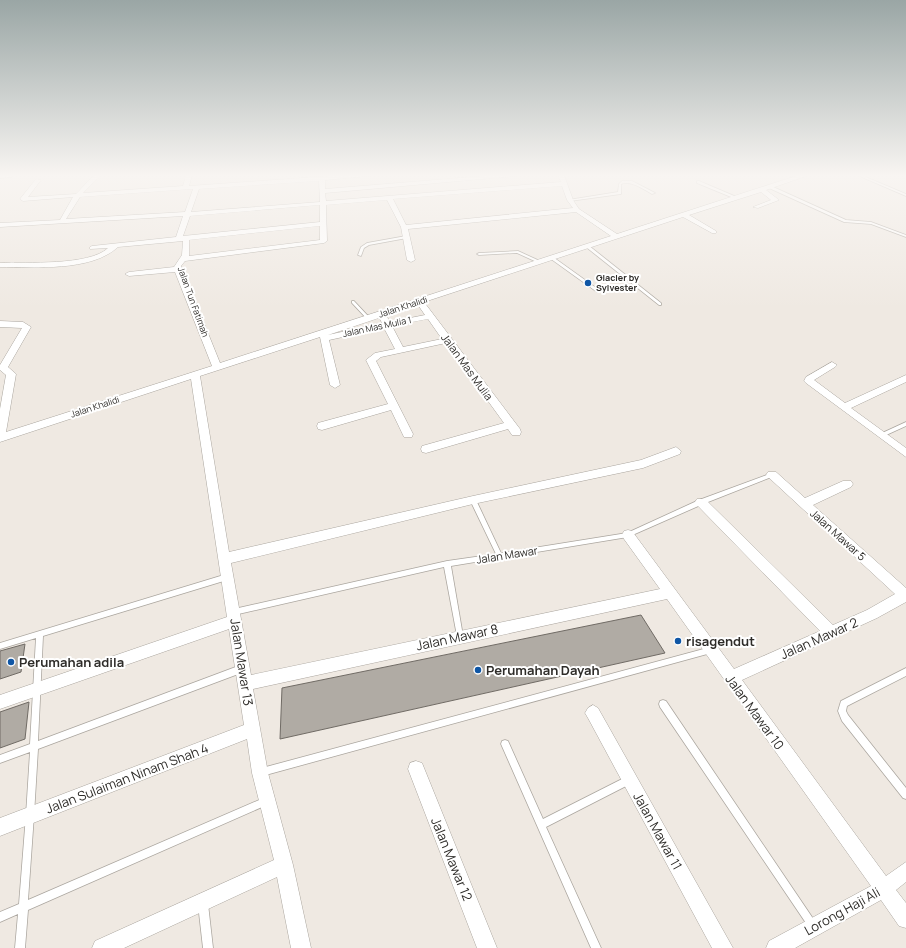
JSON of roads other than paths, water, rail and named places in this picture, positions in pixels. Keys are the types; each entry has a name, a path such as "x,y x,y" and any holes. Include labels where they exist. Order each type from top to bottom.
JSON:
{"street":[{"path":"0,225 94,219"},
{"name":"Jalan Tun Fatimah","path":"187,219 183,239 186,255 177,266 217,367"},
{"path":"183,259 317,244 324,240 323,219"},
{"path":"400,219 404,227 411,260"},
{"path":"404,227 483,219"},
{"path":"590,219 616,237"},
{"name":"Jalan Khalidi","path":"0,438 217,367 348,328 368,318 670,219"},
{"path":"691,219 714,232"},
{"path":"92,248 323,224"},
{"path":"0,265 61,264 96,258 110,253 115,246"},
{"path":"129,274 179,269"},
{"name":"Jalan Mas Mulia","path":"419,301 513,429 426,449"},
{"path":"380,314 388,325 400,350"},
{"name":"Jalan Mas Mulia 1","path":"348,328 388,325 430,316"},
{"path":"0,324 23,325 27,327 3,368 11,374 0,438"},
{"path":"324,335 336,385"},
{"path":"408,434 370,360 374,356 448,340"},
{"path":"832,366 809,379 809,381 906,453"},
{"name":"Jalan Mawar 13","path":"195,374 260,773 284,865 301,948"},
{"path":"844,407 906,378"},
{"path":"322,426 394,406"},
{"path":"224,559 473,500 643,464 676,452"},
{"name":"Jalan Mawar 5","path":"772,475 906,595"},
{"path":"804,504 847,484"},
{"path":"700,502 831,633"},
{"name":"Jalan Mawar 10","path":"628,535 906,920"},
{"name":"Jalan Mawar 8","path":"246,683 460,636 670,593"},
{"name":"Jalan Mawar 2","path":"731,678 872,614 906,595"},
{"path":"0,702 37,690 234,616"},
{"name":"Jalan Mawar 11","path":"593,714 723,948"},
{"name":"Jalan Sulaiman Ninam Shah 4","path":"0,827 253,730"},
{"name":"Jalan Mawar 12","path":"416,769 487,948"},
{"path":"107,947 284,865"},
{"name":"Lorong Haji Ali","path":"776,948 813,926 883,889 906,871"}],"lane":[{"path":"841,219 856,223 871,223 906,236"},
{"path":"360,255 362,248 368,244 406,237"},
{"path":"587,246 660,304"},
{"path":"479,254 518,252 540,262"},
{"path":"552,258 598,291"},
{"path":"353,302 368,318"},
{"path":"882,435 906,424"},
{"name":"Jalan Mawar","path":"234,616 447,564 628,535 700,502 772,475"},
{"path":"473,500 500,556"},
{"path":"447,564 460,636"},
{"path":"0,646 228,576"},
{"path":"20,948 30,816 40,634"},
{"path":"260,773 711,650"},
{"path":"0,759 243,668"},
{"path":"906,672 844,704 842,711 845,718 906,795"},
{"path":"663,704 813,926"},
{"path":"505,744 596,948"},
{"path":"541,825 630,780"},
{"path":"0,917 267,801"},
{"path":"203,902 208,948"}],"place":[{"name":"Glacier by Sylvester","path":"588,283"},
{"name":"risagendut","path":"678,641"},
{"name":"Perumahan adila","path":"11,662"},
{"name":"Perumahan Dayah","path":"478,670"}]}
